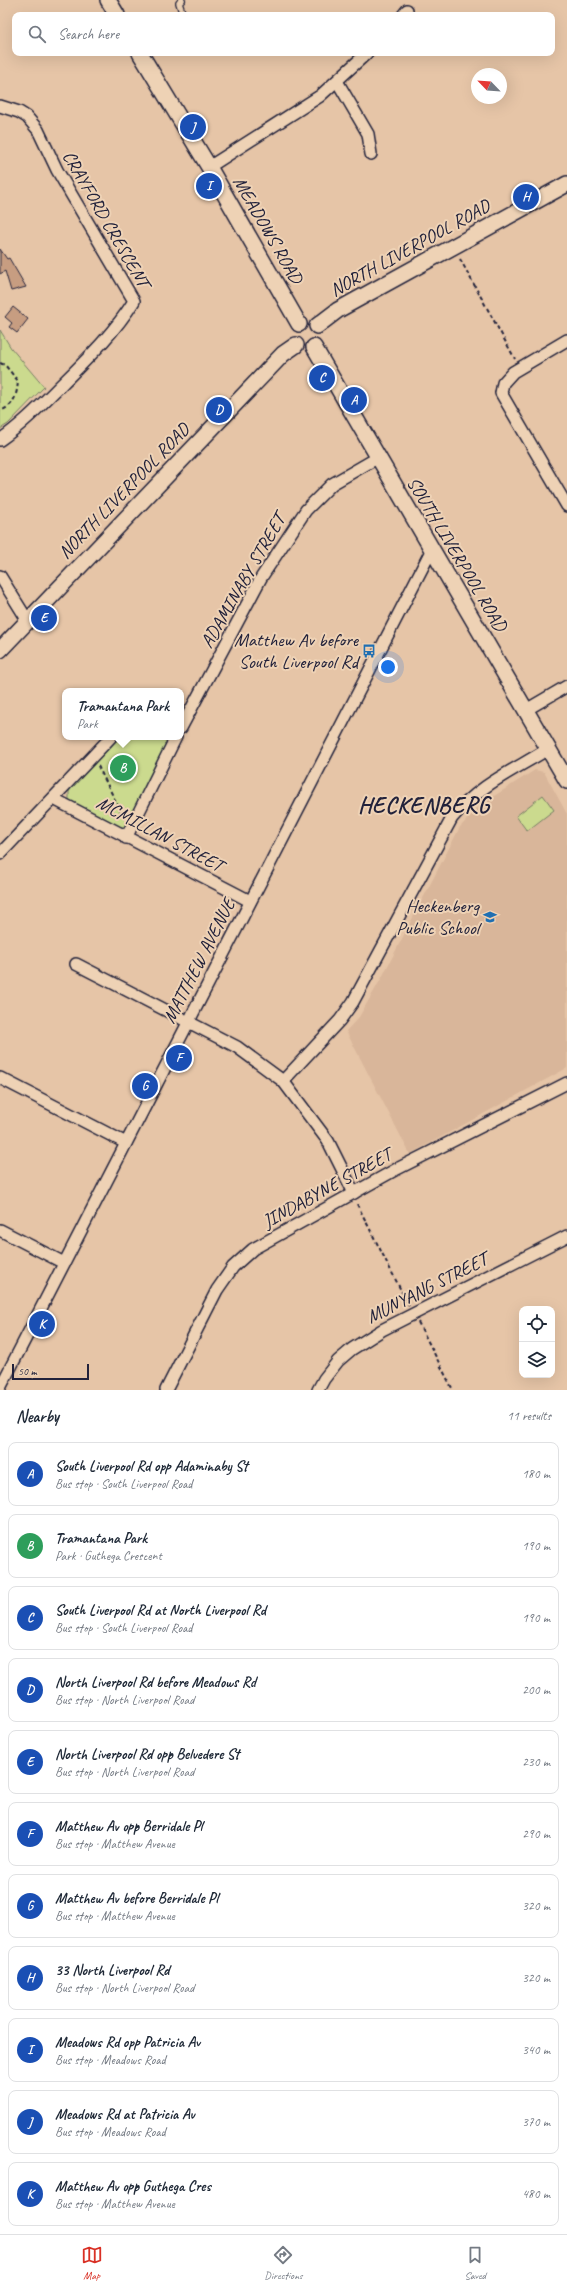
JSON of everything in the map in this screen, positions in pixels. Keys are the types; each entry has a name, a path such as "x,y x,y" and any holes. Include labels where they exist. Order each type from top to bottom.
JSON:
{"main road":[{"path":"108,0 115,12"},
{"name":"MEADOWS ROAD","path":"142,56 209,167 299,324"},
{"name":"NORTH LIVERPOOL ROAD","path":"316,326 338,310 567,184"},
{"path":"308,321 316,326 320,336 314,347 305,349 296,345 293,333 299,324 308,321"},
{"name":"NORTH LIVERPOOL ROAD","path":"0,650 283,354 296,345"},
{"name":"SOUTH LIVERPOOL ROAD","path":"314,347 376,458 567,781"}],"street":[{"path":"209,167 320,96 364,56"},
{"path":"337,82 368,134 371,154"},
{"name":"CRAYFORD CRESCENT","path":"0,106 19,112 32,122 38,130 57,170 134,301 121,323 95,351 20,426 0,440"},
{"path":"567,340 513,372 503,383 502,393 567,506"},
{"name":"ADAMINABY STREET","path":"184,722 261,578 298,521 319,494 332,484 376,458"},
{"name":"MATTHEW AVENUE","path":"0,1388 431,550"},
{"path":"0,576 28,621"},
{"path":"526,710 567,686"},
{"path":"0,854 54,799 108,740"},
{"path":"126,838 175,740"},
{"path":"283,1081 347,1011 378,957 452,818 465,802 483,787 548,749"},
{"name":"MCMILLAN STREET","path":"54,799 126,838 250,901"},
{"path":"76,964 237,1047 283,1081 328,1141 355,1198"},
{"path":"0,1078 126,1143"},
{"name":"JINDABYNE STREET","path":"166,1390 217,1290 233,1267 253,1249 355,1198 567,1083"},
{"path":"0,1230 64,1263"},
{"name":"MUNYANG STREET","path":"318,1390 324,1379 338,1361 352,1349 382,1330 567,1236"}],"lane":[{"path":"182,0 179,7 182,12"}],"path":[{"path":"460,259 520,368"},
{"path":"0,363 5,364 18,381 15,399 8,408 0,411"},
{"path":"93,756 124,821 132,827"},
{"path":"355,1198 453,1390"}],"shaded area":[{"name":"Heckenberg Public School","path":"535,770 544,772 567,814 567,1068 410,1154 346,1031 359,1017 381,979 460,827 483,803"}],"green space":[{"path":"0,330 11,348 44,387 8,424 0,429"},
{"path":"117,740 166,741 166,749 129,823 123,827 115,826 69,801 69,792 71,788"},
{"path":"543,795 554,810 527,831 516,816"}],"building":[{"path":"0,249 7,259 9,258 26,287 11,291 5,271 0,274"},
{"path":"13,307 28,319 17,333 9,327 12,323 5,317"}],"place":[{"name":"Meadows Rd at Patricia Av","path":"193,127"},
{"name":"Meadows Rd opp Patricia Av","path":"209,186"},
{"name":"33 North Liverpool Rd","path":"526,197"},
{"name":"South Liverpool Rd at North Liverpool Rd","path":"322,378"},
{"name":"South Liverpool Rd opp Adaminaby St","path":"354,400"},
{"name":"North Liverpool Rd before Meadows Rd","path":"219,410"},
{"name":"North Liverpool Rd opp Belvedere St","path":"44,618"},
{"name":"Matthew Av before South Liverpool Rd","path":"369,651"},
{"name":"Tramantana Park","path":"123,768"},
{"name":"Heckenberg Public School","path":"490,917"},
{"name":"Matthew Av opp Berridale Pl","path":"179,1058"},
{"name":"Matthew Av before Berridale Pl","path":"145,1086"},
{"name":"Matthew Av opp Guthega Cres","path":"42,1324"}],"district":[{"name":"HECKENBERG","path":"424,805"}]}
